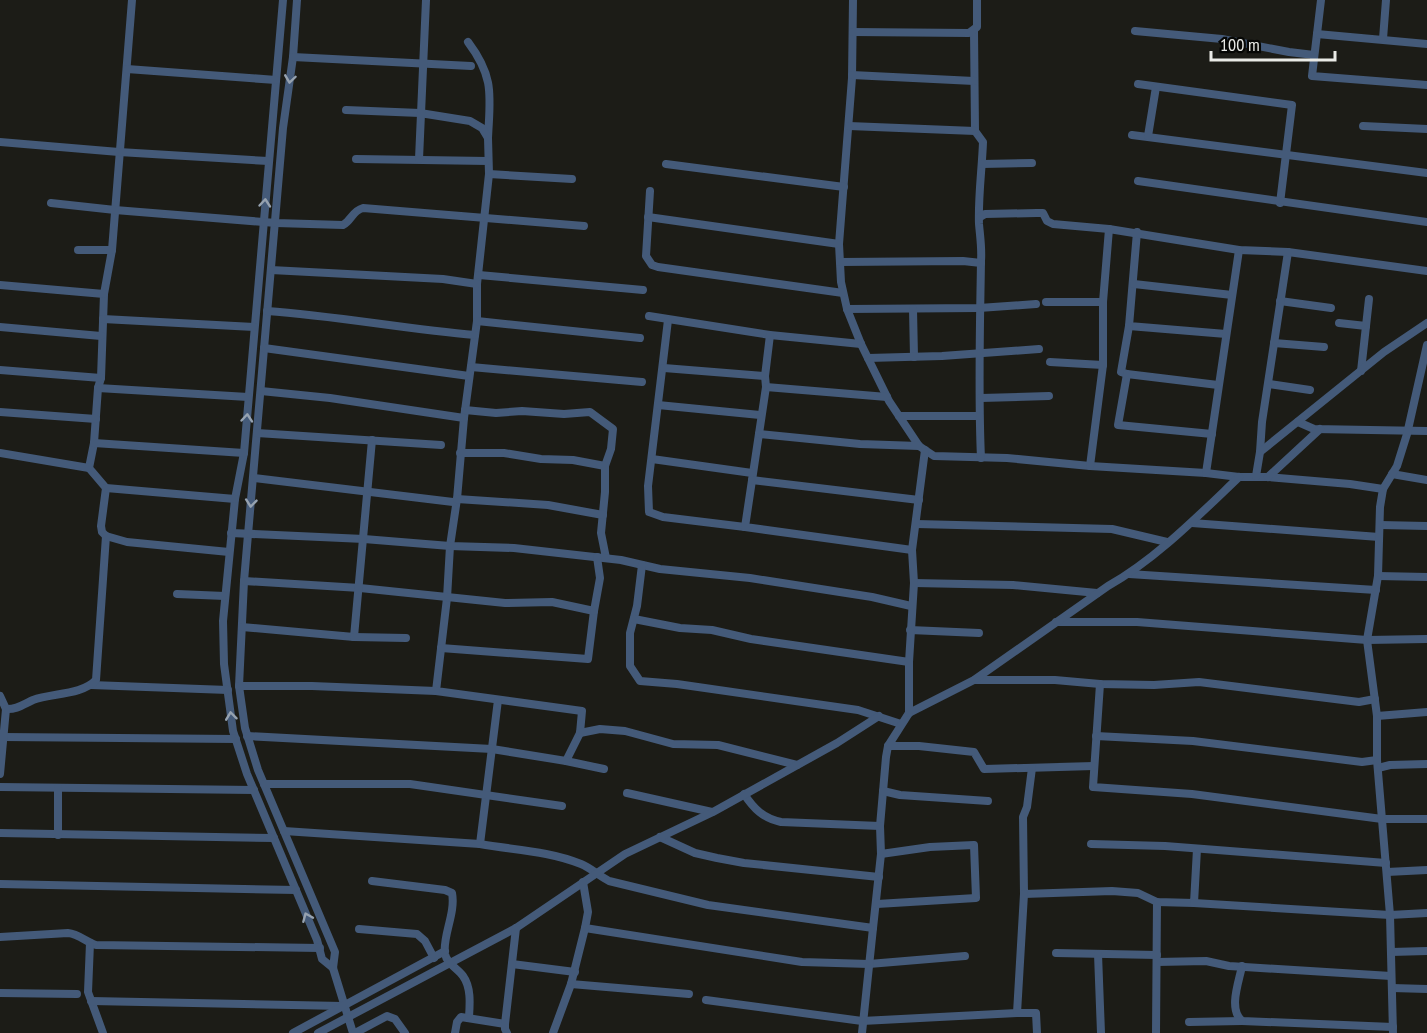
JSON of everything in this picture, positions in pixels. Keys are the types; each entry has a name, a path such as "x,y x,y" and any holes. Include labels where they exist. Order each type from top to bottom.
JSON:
{"street":[{"path":"89,468 101,378 104,294 116,210 118,152 132,0"},
{"path":"283,0 244,453 235,499 225,596 224,664 236,739 254,790 320,948 322,959 333,969"},
{"path":"297,0 293,57 283,128 244,581 239,686 247,736 264,784 334,952 333,969 343,1006 354,1033 387,1016 395,1019 405,1033"},
{"path":"419,159 426,0"},
{"path":"853,0 852,75 839,244 843,293 861,344 887,397 922,448 934,456 1018,459 1239,477 1256,476 1383,489"},
{"path":"977,0 977,23 974,31 975,131 983,142 979,308 981,458"},
{"path":"1321,0 1312,76 1427,85"},
{"path":"1383,39 1386,0"},
{"path":"853,32 963,33 974,31"},
{"path":"1135,31 1222,39 1314,55"},
{"path":"1317,34 1427,44"},
{"path":"436,691 464,414 477,321 477,284 489,174 490,83 468,42"},
{"path":"293,57 471,66"},
{"path":"127,69 276,80"},
{"path":"852,75 974,81"},
{"path":"1138,84 1292,105 1280,203"},
{"path":"1148,136 1156,87"},
{"path":"346,110 420,113 470,121 482,128 488,138"},
{"path":"849,126 975,131"},
{"path":"1363,126 1427,129"},
{"path":"1132,135 1427,173"},
{"path":"0,142 268,161"},
{"path":"356,159 488,161"},
{"path":"982,164 1032,163"},
{"path":"666,164 844,187"},
{"path":"489,174 572,179"},
{"path":"1138,182 1427,222"},
{"path":"651,190 646,256 652,265 843,293"},
{"path":"51,203 276,223 343,225 348,222 351,215 363,208 584,226"},
{"path":"980,217 985,214 1043,213 1047,221 1053,224 1137,232 1239,250 1288,252 1427,271"},
{"path":"648,217 839,244"},
{"path":"1090,466 1103,364 1103,302 1109,229"},
{"path":"1137,232 1134,284 1121,372 1218,386"},
{"path":"78,250 112,250"},
{"path":"1206,473 1239,250"},
{"path":"1256,476 1288,252"},
{"path":"840,261 981,263"},
{"path":"271,270 443,279 477,284"},
{"path":"479,275 643,290"},
{"path":"1134,284 1232,295"},
{"path":"0,285 104,294"},
{"path":"1361,371 1369,299"},
{"path":"1280,300 1330,308"},
{"path":"1046,302 1103,302"},
{"path":"847,309 979,308 1036,304"},
{"path":"913,309 914,357"},
{"path":"267,311 475,335"},
{"path":"649,316 770,335 861,344"},
{"path":"103,319 254,327"},
{"path":"668,320 648,486 649,512 663,517 912,550"},
{"path":"477,321 640,338"},
{"path":"1339,322 1366,326"},
{"path":"1260,452 1384,352 1427,323"},
{"path":"1129,326 1226,334"},
{"path":"0,327 101,336"},
{"path":"745,527 766,387 765,376 770,335"},
{"path":"1274,343 1324,347"},
{"path":"1189,1022 1242,1021 1393,1030 1390,915 1377,764 1377,716 1367,640 1378,576 1383,489 1396,466 1424,377 1427,345"},
{"path":"264,348 470,371 642,382"},
{"path":"868,358 1039,349"},
{"path":"1050,362 1103,364"},
{"path":"664,368 765,376"},
{"path":"0,370 101,378"},
{"path":"1127,374 1118,425 1212,434"},
{"path":"1269,384 1310,390"},
{"path":"766,387 887,397"},
{"path":"98,388 248,397"},
{"path":"261,391 464,414 522,411 564,414 590,412 613,429 611,449 605,466 601,533 602,558 588,659 441,648"},
{"path":"981,398 1049,396"},
{"path":"658,405 760,415"},
{"path":"0,412 96,419"},
{"path":"899,416 979,416"},
{"path":"1298,422 1314,429 1427,431"},
{"path":"1268,477 1320,429"},
{"path":"257,433 441,445"},
{"path":"759,434 922,448"},
{"path":"354,637 372,440"},
{"path":"94,443 244,453"},
{"path":"909,713 910,630 914,583 912,550 919,500 922,448"},
{"path":"0,453 89,468 106,488 235,499"},
{"path":"460,453 504,453 541,459 573,460 605,466"},
{"path":"652,459 919,500"},
{"path":"1392,474 1427,480"},
{"path":"862,1033 877,904 881,854 880,826 888,746 901,724 909,713 974,680 1097,593 1129,574 1192,523 1239,477"},
{"path":"254,478 455,500 548,505 603,515"},
{"path":"106,488 101,526 106,536 127,542 229,552"},
{"path":"1192,523 1379,537"},
{"path":"916,524 1112,529 1167,542"},
{"path":"1380,525 1427,526"},
{"path":"231,533 514,548 602,558 660,569 750,578 862,595 911,606"},
{"path":"91,685 96,680 98,666 106,536"},
{"path":"642,565 630,633 630,666 640,681 677,684 823,705 879,716 901,724"},
{"path":"1129,574 1376,590"},
{"path":"1378,576 1427,577"},
{"path":"244,581 360,588 505,603 552,602 594,611"},
{"path":"914,583 1013,585 1097,593"},
{"path":"177,594 225,596"},
{"path":"634,619 909,662"},
{"path":"1056,622 1137,622 1367,640 1427,639"},
{"path":"242,627 354,637 406,638"},
{"path":"910,630 979,633"},
{"path":"974,680 1055,680 1154,685 1199,682 1359,702 1375,699"},
{"path":"1100,684 1093,787 1192,794 1382,819 1427,819"},
{"path":"6,710 13,710 32,700 91,685 228,690"},
{"path":"239,686 312,686 436,691 582,711 580,733 566,761"},
{"path":"0,696 6,710 0,774"},
{"path":"480,844 498,700"},
{"path":"1377,716 1427,712"},
{"path":"318,1033 516,928 625,854 712,812 837,743 879,716"},
{"path":"580,733 600,729 625,731 673,744 718,745 796,765"},
{"path":"247,736 492,749 566,761 604,770"},
{"path":"1096,736 1193,741 1377,764 1427,764"},
{"path":"3,737 236,739"},
{"path":"888,746 920,746 974,752 984,769 1095,766"},
{"path":"1017,1013 1024,894 1023,817 1027,807 1032,768"},
{"path":"264,784 410,784 562,806"},
{"path":"0,786 254,790"},
{"path":"58,788 58,835"},
{"path":"883,791 900,795 988,801"},
{"path":"627,793 712,812"},
{"path":"744,794 761,815 770,820 880,826"},
{"path":"284,831 480,844 556,855 585,865 595,874 609,881 708,905 873,928"},
{"path":"0,834 274,838"},
{"path":"660,837 694,853 726,860 879,877"},
{"path":"1091,844 1143,844 1427,870"},
{"path":"877,904 976,898 974,845 930,847 881,854"},
{"path":"1194,903 1197,849"},
{"path":"372,881 445,890 452,893 454,902 445,951 450,963 463,976 467,985 470,998 469,1017"},
{"path":"553,1033 575,972 585,928 588,912 584,882"},
{"path":"0,884 296,890"},
{"path":"1024,894 1112,891 1138,894 1157,902 1390,915 1427,913"},
{"path":"1156,1033 1157,902"},
{"path":"455,1033 457,1022 461,1017 469,1017 506,1028 516,928"},
{"path":"585,928 802,962 869,964 965,956"},
{"path":"359,929 417,934 434,958"},
{"path":"0,937 68,933 77,934 96,945 320,948"},
{"path":"90,943 88,992 103,1033"},
{"path":"293,1033 445,951"},
{"path":"1391,952 1427,951"},
{"path":"1056,953 1206,961 1242,966 1391,976"},
{"path":"1098,954 1101,1033"},
{"path":"512,964 575,972"},
{"path":"1242,966 1235,1007 1242,1021"},
{"path":"571,984 689,994"},
{"path":"1392,988 1427,989"},
{"path":"0,993 77,994"},
{"path":"706,1000 862,1021 1036,1013 1037,1033"},
{"path":"92,1001 343,1006"}]}
